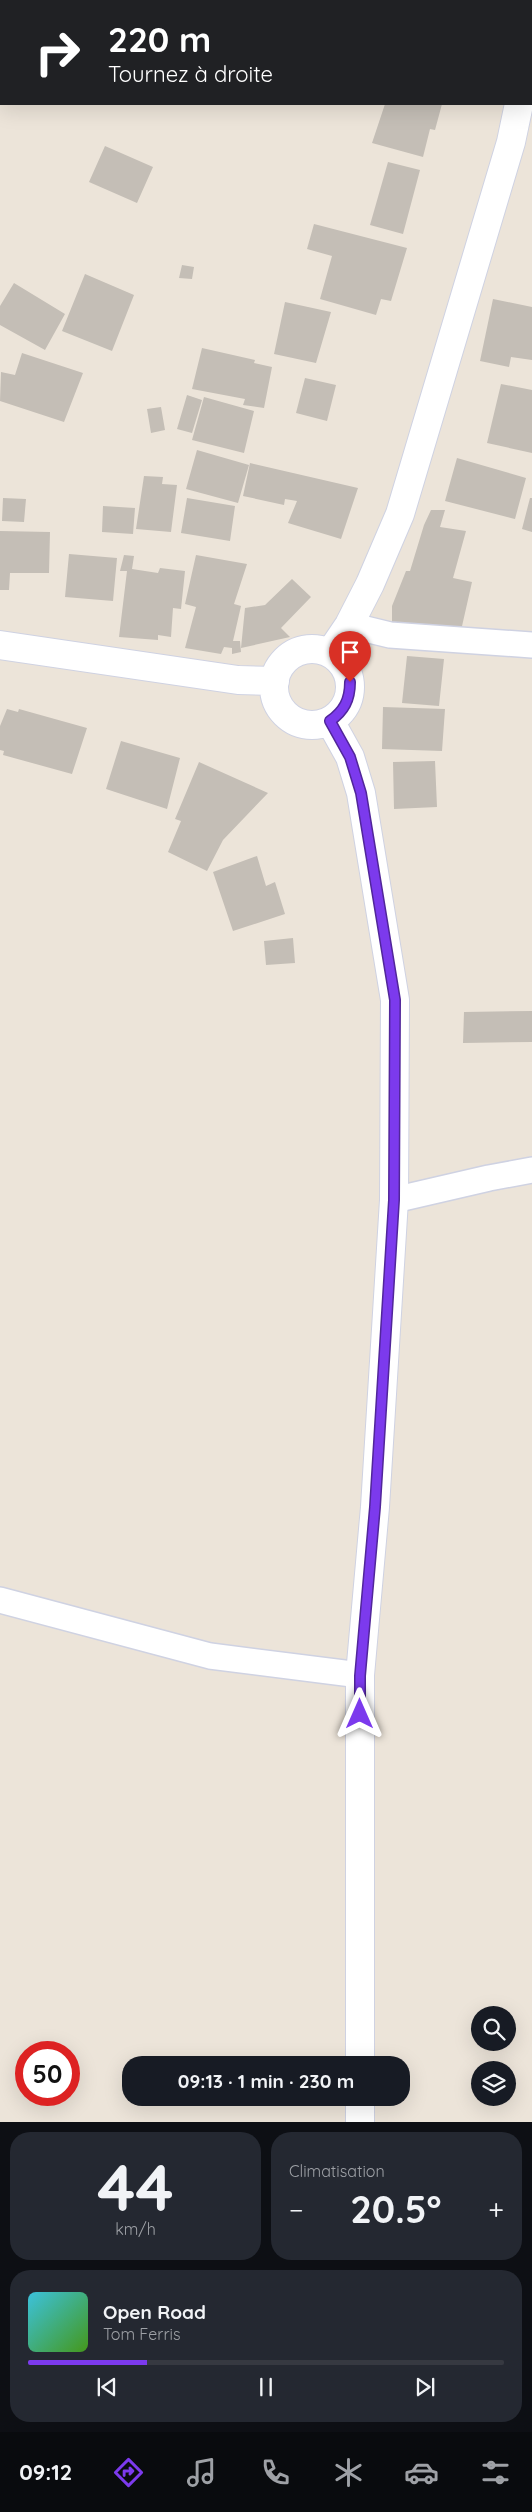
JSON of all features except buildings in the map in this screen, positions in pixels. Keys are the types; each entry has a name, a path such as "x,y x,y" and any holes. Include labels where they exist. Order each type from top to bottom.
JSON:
{"main road":[{"path":"330,654 349,625 370,584 400,514 508,151 519,105"},
{"path":"0,644 238,680 275,681"},
{"path":"306,649 330,654 339,660 346,670 350,682 346,705 330,721 318,725 306,725 295,721 278,704 275,681 278,670 295,653 306,649"},
{"path":"330,721 350,757 361,793 395,1000 394,1200 375,1507 360,1676 360,2056"},
{"path":"360,2106 360,2122"}],"street":[{"path":"349,625 390,635 532,645"},
{"path":"394,1200 532,1170"},
{"path":"0,1600 210,1656 360,1676"}],"route":[{"path":"350,682 350,693 346,705 330,721 350,757 361,793 395,1000 394,1200 375,1507 360,1676 360,1714"}]}
